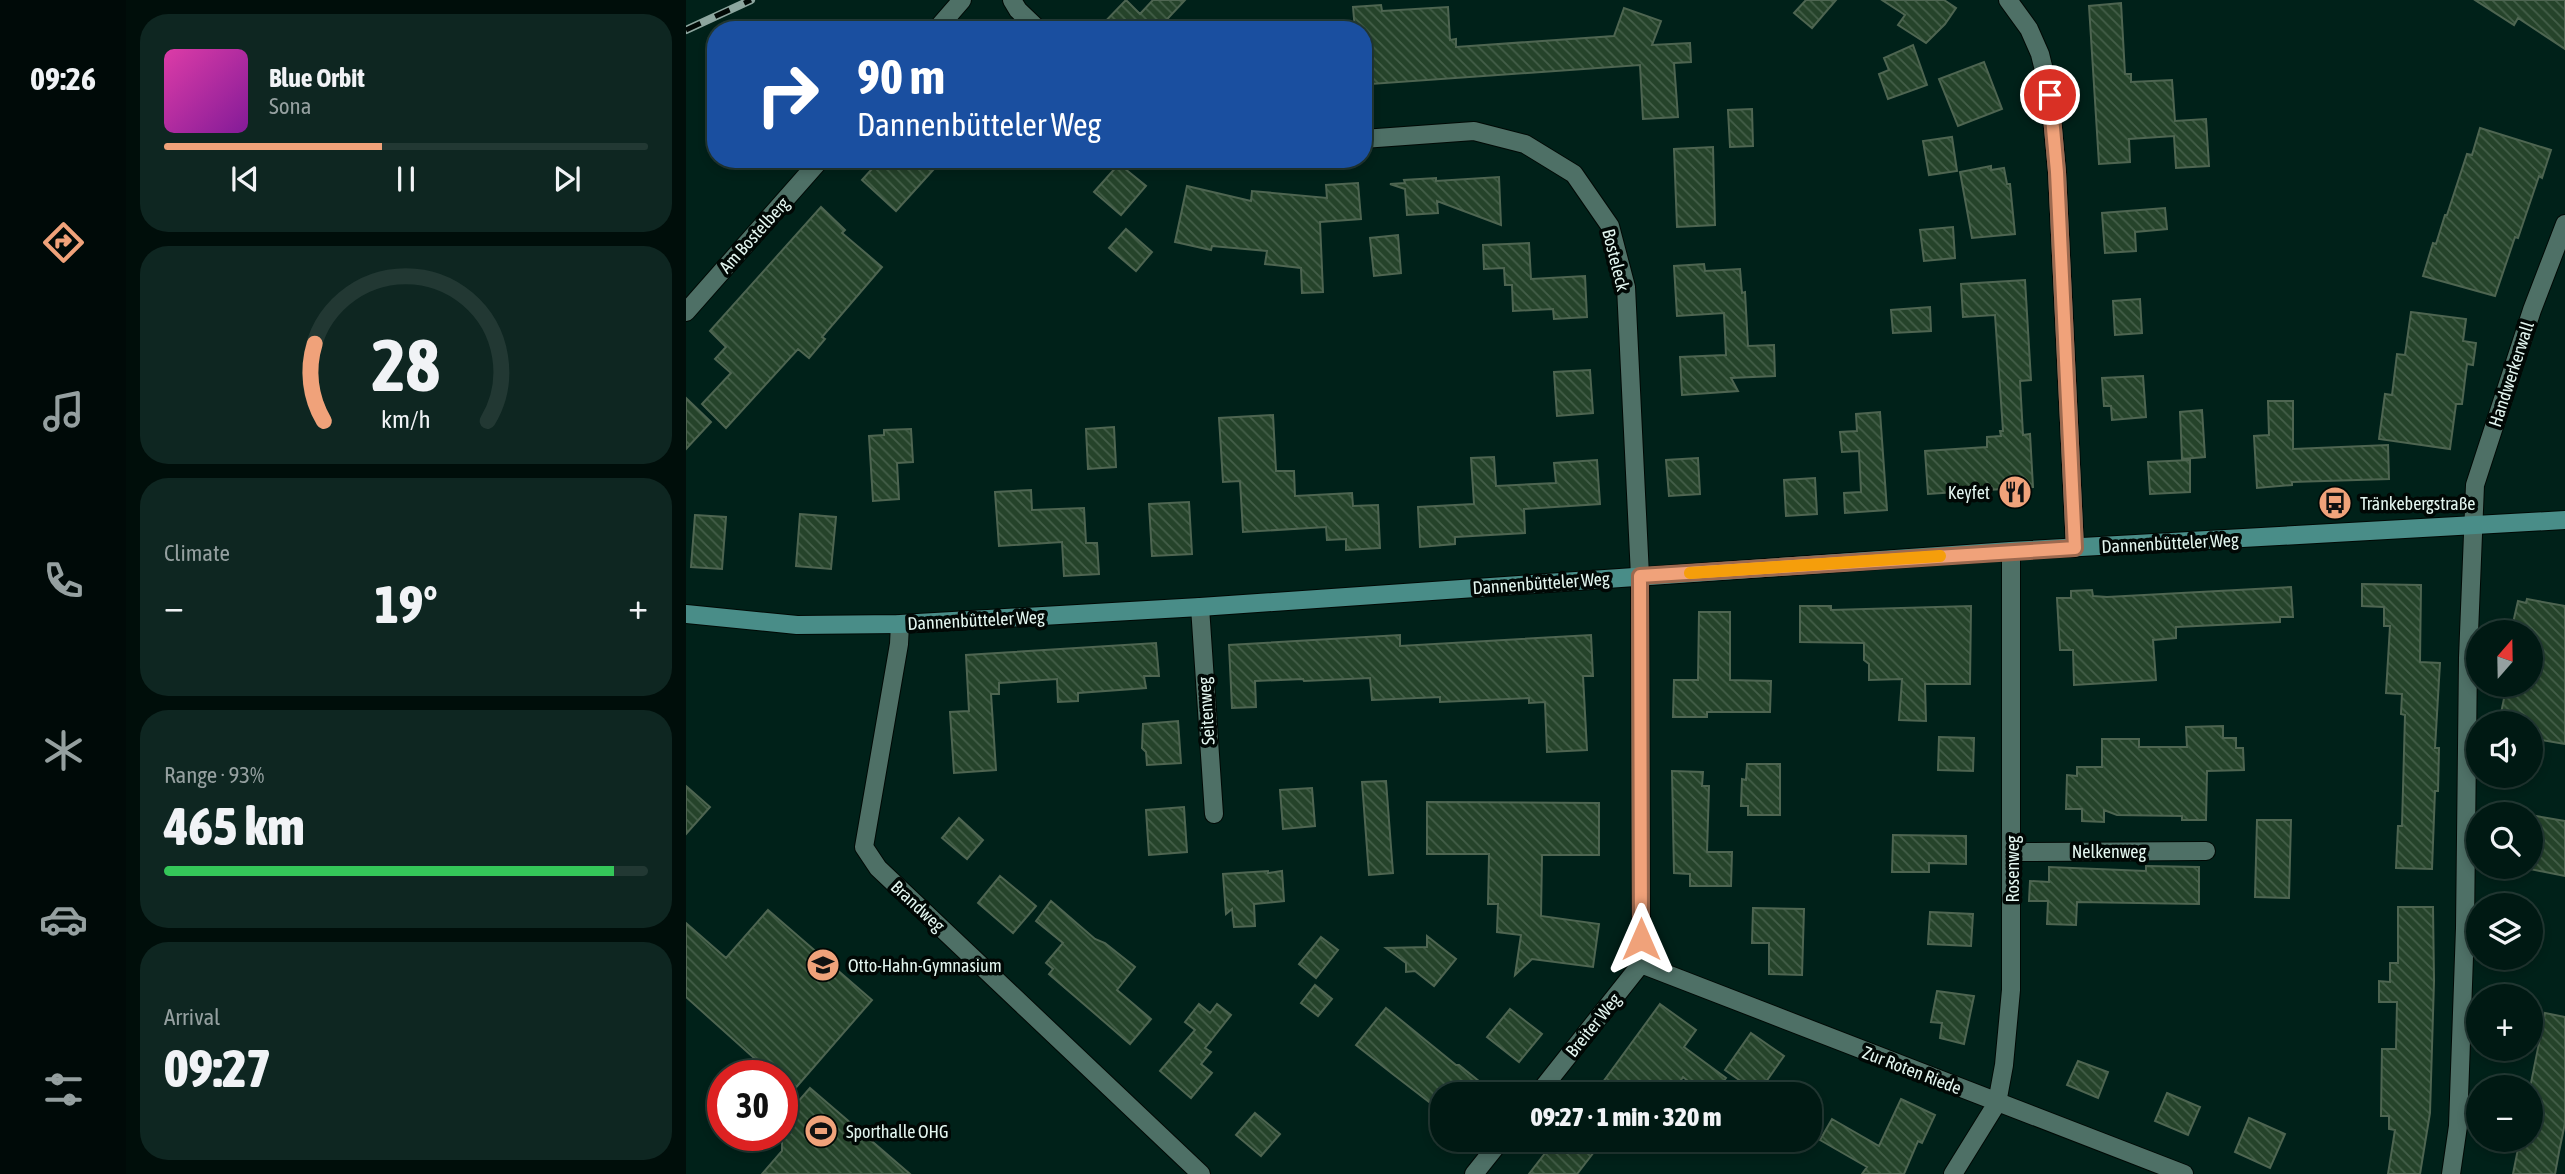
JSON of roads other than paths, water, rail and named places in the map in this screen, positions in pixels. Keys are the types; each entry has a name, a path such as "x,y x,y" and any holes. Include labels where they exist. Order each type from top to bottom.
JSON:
{"street":[{"path":"944,21 962,0"},
{"path":"1012,0 1030,21"},
{"path":"2008,0 2029,29 2040,54 2050,95 2057,172 2075,548"},
{"name":"Bosteleck","path":"1372,138 1474,131 1525,144 1574,174 1610,226 1626,287 1640,576"},
{"name":"Am Bostelberg","path":"686,312 813,168"},
{"name":"Handwerkerwall","path":"2451,1174 2459,1113 2475,485 2532,310 2565,225"},
{"name":"Dannenbütteler Weg","path":"686,614 797,625 900,624 1199,607 2011,551 2565,520"},
{"name":"Rosenweg","path":"1953,1174 1997,1103 2004,1065 2011,990 2011,551"},
{"path":"1640,576 1641,964"},
{"name":"Seitenweg","path":"1199,607 1214,814"},
{"name":"Brandweg","path":"900,624 899,644 864,847 878,868 1201,1174"},
{"name":"Nelkenweg","path":"2012,852 2206,851"},
{"name":"Breiter Weg","path":"1548,1082 1641,964"},
{"name":"Zur Roten Riede","path":"1641,964 2184,1174"},
{"path":"1474,1174 1492,1152"}],"railway":[{"path":"686,30 751,0"}],"place":[{"name":"Keyfet","path":"2015,492"},
{"name":"Tränkebergstraße","path":"2335,503"},
{"name":"Otto-Hahn-Gymnasium","path":"823,965"},
{"name":"Sporthalle OHG","path":"821,1131"}]}
